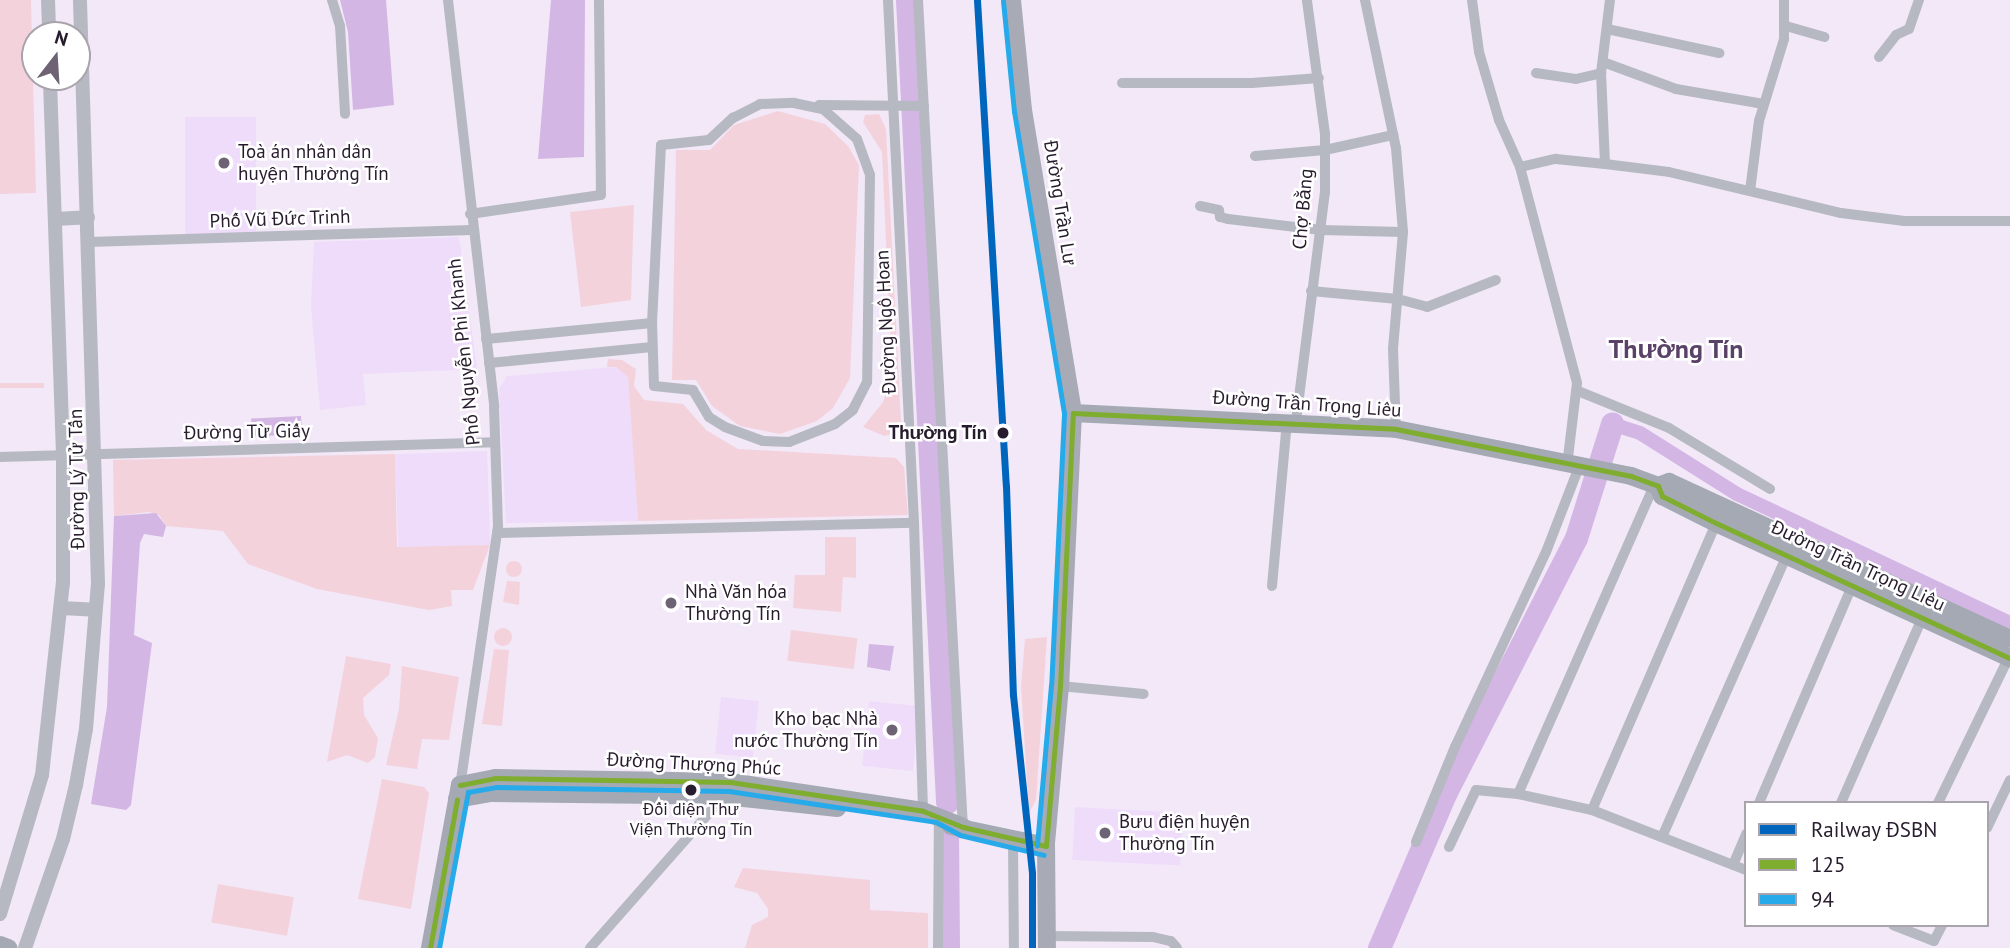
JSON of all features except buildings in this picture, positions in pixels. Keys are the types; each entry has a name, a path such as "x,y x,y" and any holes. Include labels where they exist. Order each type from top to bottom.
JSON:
{"highway":[{"name":"Đường Trần Lư","path":"1012,0 1023,110 1073,413 1060,686 1046,846 1046,942"}],"main road":[{"name":"Đường Trần Trọng Liêu","path":"1073,413 1292,421 1396,429 1631,476 1656,485 1669,482 1925,596 2010,651"},
{"name":"Đường Trần Trọng Liêu","path":"1656,485 1662,496 1851,588 1924,621 2010,651"},
{"name":"Đường Thượng Phúc","path":"458,792 728,789 933,817 1013,841 1046,846"},
{"name":"Phố Nguyễn Phi Khanh","path":"430,948 458,792"},
{"path":"0,945 8,948"}],"street":[{"path":"48,0 49,21"},
{"name":"Đường Lý Tử Tấn","path":"25,948 63,839 76,785 86,729 95,610 97,453 80,0"},
{"path":"332,0 340,26 345,114"},
{"name":"Phố Nguyễn Phi Khanh","path":"448,0 470,214 489,363 495,442 497,533 458,792"},
{"path":"470,214 601,195 599,0"},
{"name":"Đường Ngô Hoan","path":"888,0 938,948"},
{"path":"918,0 962,827"},
{"name":"Chợ Bằng","path":"1272,586 1292,421 1321,230 1325,150 1319,78 1307,0"},
{"path":"1365,0 1393,135 1403,232 1393,349 1396,429"},
{"path":"1416,842 1455,747 1546,552 1573,466 1578,391 1520,167 1499,120 1483,65 1472,0"},
{"path":"1605,164 1602,68 1611,0"},
{"path":"1750,191 1763,104 1786,26 1784,0"},
{"path":"1879,57 1896,35 1909,29 1919,0"},
{"path":"1786,26 1824,37"},
{"path":"1607,29 1719,53"},
{"path":"1536,73 1576,79 1602,68 1676,89 1763,104"},
{"path":"1122,83 1252,83 1319,78"},
{"name":"Đường Lý Tử Tấn","path":"0,914 42,775 61,608 63,454 50,91"},
{"path":"809,105 823,109 850,129 870,175 870,362 861,396 853,410 804,439 776,442 744,436 709,417 693,390 654,386 652,323 661,145 709,140 733,118 760,104 923,106"},
{"path":"1255,156 1325,150 1393,135"},
{"path":"1520,167 1556,159 1605,164 1669,172 1841,213 1904,221 2010,221"},
{"path":"1200,206 1219,210 1220,217 1228,219 1321,230 1403,232"},
{"path":"55,219 88,217"},
{"name":"Phố Vũ Đức Trinh","path":"89,242 472,230"},
{"path":"1311,291 1369,300 1398,299 1427,307 1496,280"},
{"path":"486,339 652,323"},
{"path":"489,363 652,347"},
{"path":"1578,391 1647,417 1770,489"},
{"name":"Đường Từ Giấy","path":"0,457 495,442"},
{"path":"1518,794 1656,485"},
{"path":"497,533 914,523"},
{"path":"1592,810 1716,523"},
{"path":"1662,837 1786,557"},
{"path":"1760,801 1851,588"},
{"path":"1842,801 1924,621 1925,596"},
{"path":"61,608 95,610"},
{"path":"1939,801 2010,651"},
{"path":"1060,686 1144,694"},
{"path":"1989,824 2010,779"},
{"path":"590,948 728,789"},
{"path":"1448,847 1476,790 1518,794 1592,810 1744,869"},
{"path":"1732,865 1744,838"},
{"path":"1013,841 1014,948"},
{"path":"1897,927 1935,944 1941,927"},
{"path":"1046,942 1153,937 1171,940 1177,948"}],"shaded area":[{"path":"0,0 31,0 32,21 21,21 21,91 33,91 36,193 0,194"},
{"path":"340,0 386,0 394,105 353,110 348,32"},
{"path":"551,0 585,0 584,157 538,159"},
{"path":"778,111 825,124 848,146 859,165 850,378 833,408 817,421 780,434 740,426 712,406 696,380 672,380 676,150 710,150 734,125"},
{"path":"879,114 886,129 901,423 895,433 884,436 863,427 883,402 892,374 882,152 863,122 865,115"},
{"path":"185,117 256,117 256,237 185,237"},
{"path":"634,205 631,300 581,307 570,212"},
{"path":"459,237 477,369 363,374 366,405 320,410 311,306 314,242"},
{"path":"608,359 622,360 636,369 634,386 644,400 683,404 706,430 738,449 896,458 904,467 908,515 638,521 628,377 616,367 607,367"},
{"path":"616,367 628,377 638,521 506,523 499,389 507,376"},
{"path":"0,383 44,383 44,388 0,388"},
{"path":"301,416 302,434 252,437 251,419"},
{"path":"487,451 490,545 398,548 395,454"},
{"path":"395,454 397,547 490,545 473,590 451,590 452,606 429,610 317,589 248,564 223,531 166,526 159,515 149,512 114,516 113,460"},
{"path":"156,513 166,526 163,537 144,534 140,543 134,635 152,643 131,805 126,810 91,804 107,707 114,516"},
{"path":"825,537 856,537 856,578 843,577 841,612 793,608 795,575 825,575"},
{"path":"511,561 517,561 522,569 520,575 511,577 506,572 506,566"},
{"path":"507,581 520,582 519,605 503,602"},
{"path":"503,628 509,631 512,637 509,643 503,646 497,643 494,637 497,631"},
{"path":"791,630 858,638 854,669 787,661"},
{"path":"1047,637 1036,800 1029,813 1021,686 1025,639"},
{"path":"869,644 894,646 890,671 867,667"},
{"path":"494,649 509,650 502,726 482,724"},
{"path":"346,656 391,664 389,675 363,698 364,715 378,738 375,757 368,763 347,755 327,762"},
{"path":"402,666 459,677 449,740 422,739 417,769 386,765 399,709"},
{"path":"721,697 759,701 753,758 715,754"},
{"path":"869,701 920,706 913,771 862,766"},
{"path":"382,779 424,787 429,793 411,909 358,899"},
{"path":"1075,807 1183,813 1180,866 1072,860"},
{"path":"743,868 870,880 870,910 928,913 928,948 745,948 752,925 768,917 768,909 757,893 734,887"},
{"path":"218,884 294,897 287,936 211,922"}],"waterway":[{"path":"907,0 947,802"},
{"path":"1612,424 1640,433 1737,494 2010,623"},
{"path":"1379,948 1446,792 1576,538 1612,424"},
{"path":"947,833 948,948"}],"rail line":[{"name":"ĐSBN","path":"977,0 1006,486 1013,695 1032,873 1032,948"}],"transit line":[{"name":"94","path":"1003,1 1014,111 1064,414 1051,685 1037,845"},
{"name":"125","path":"1073,413 1396,429 1631,476 1658,486 1662,496 1716,523 2010,658"},
{"name":"125","path":"1046,846 1060,686 1073,413"},
{"name":"125","path":"460,785 495,778 730,782 923,811 963,827 1046,846"},
{"name":"94","path":"439,948 468,792 496,787 729,791 936,822 960,835 1044,855"},
{"name":"125","path":"430,948 457,799"}],"place":[{"name":"Toà án nhân dân huyện Thường Tín","path":"224,163"},
{"name":"Thường Tín","path":"1003,433"},
{"name":"Nhà Văn hóa Thường Tín","path":"671,603"},
{"name":"Kho bạc Nhà nước Thường Tín","path":"892,730"},
{"name":"Đối diện Thư Viện Thường Tín","path":"691,790"},
{"name":"Bưu điện huyện Thường Tín","path":"1105,833"}],"district":[{"name":"Thường Tín","path":"1676,349"}]}
